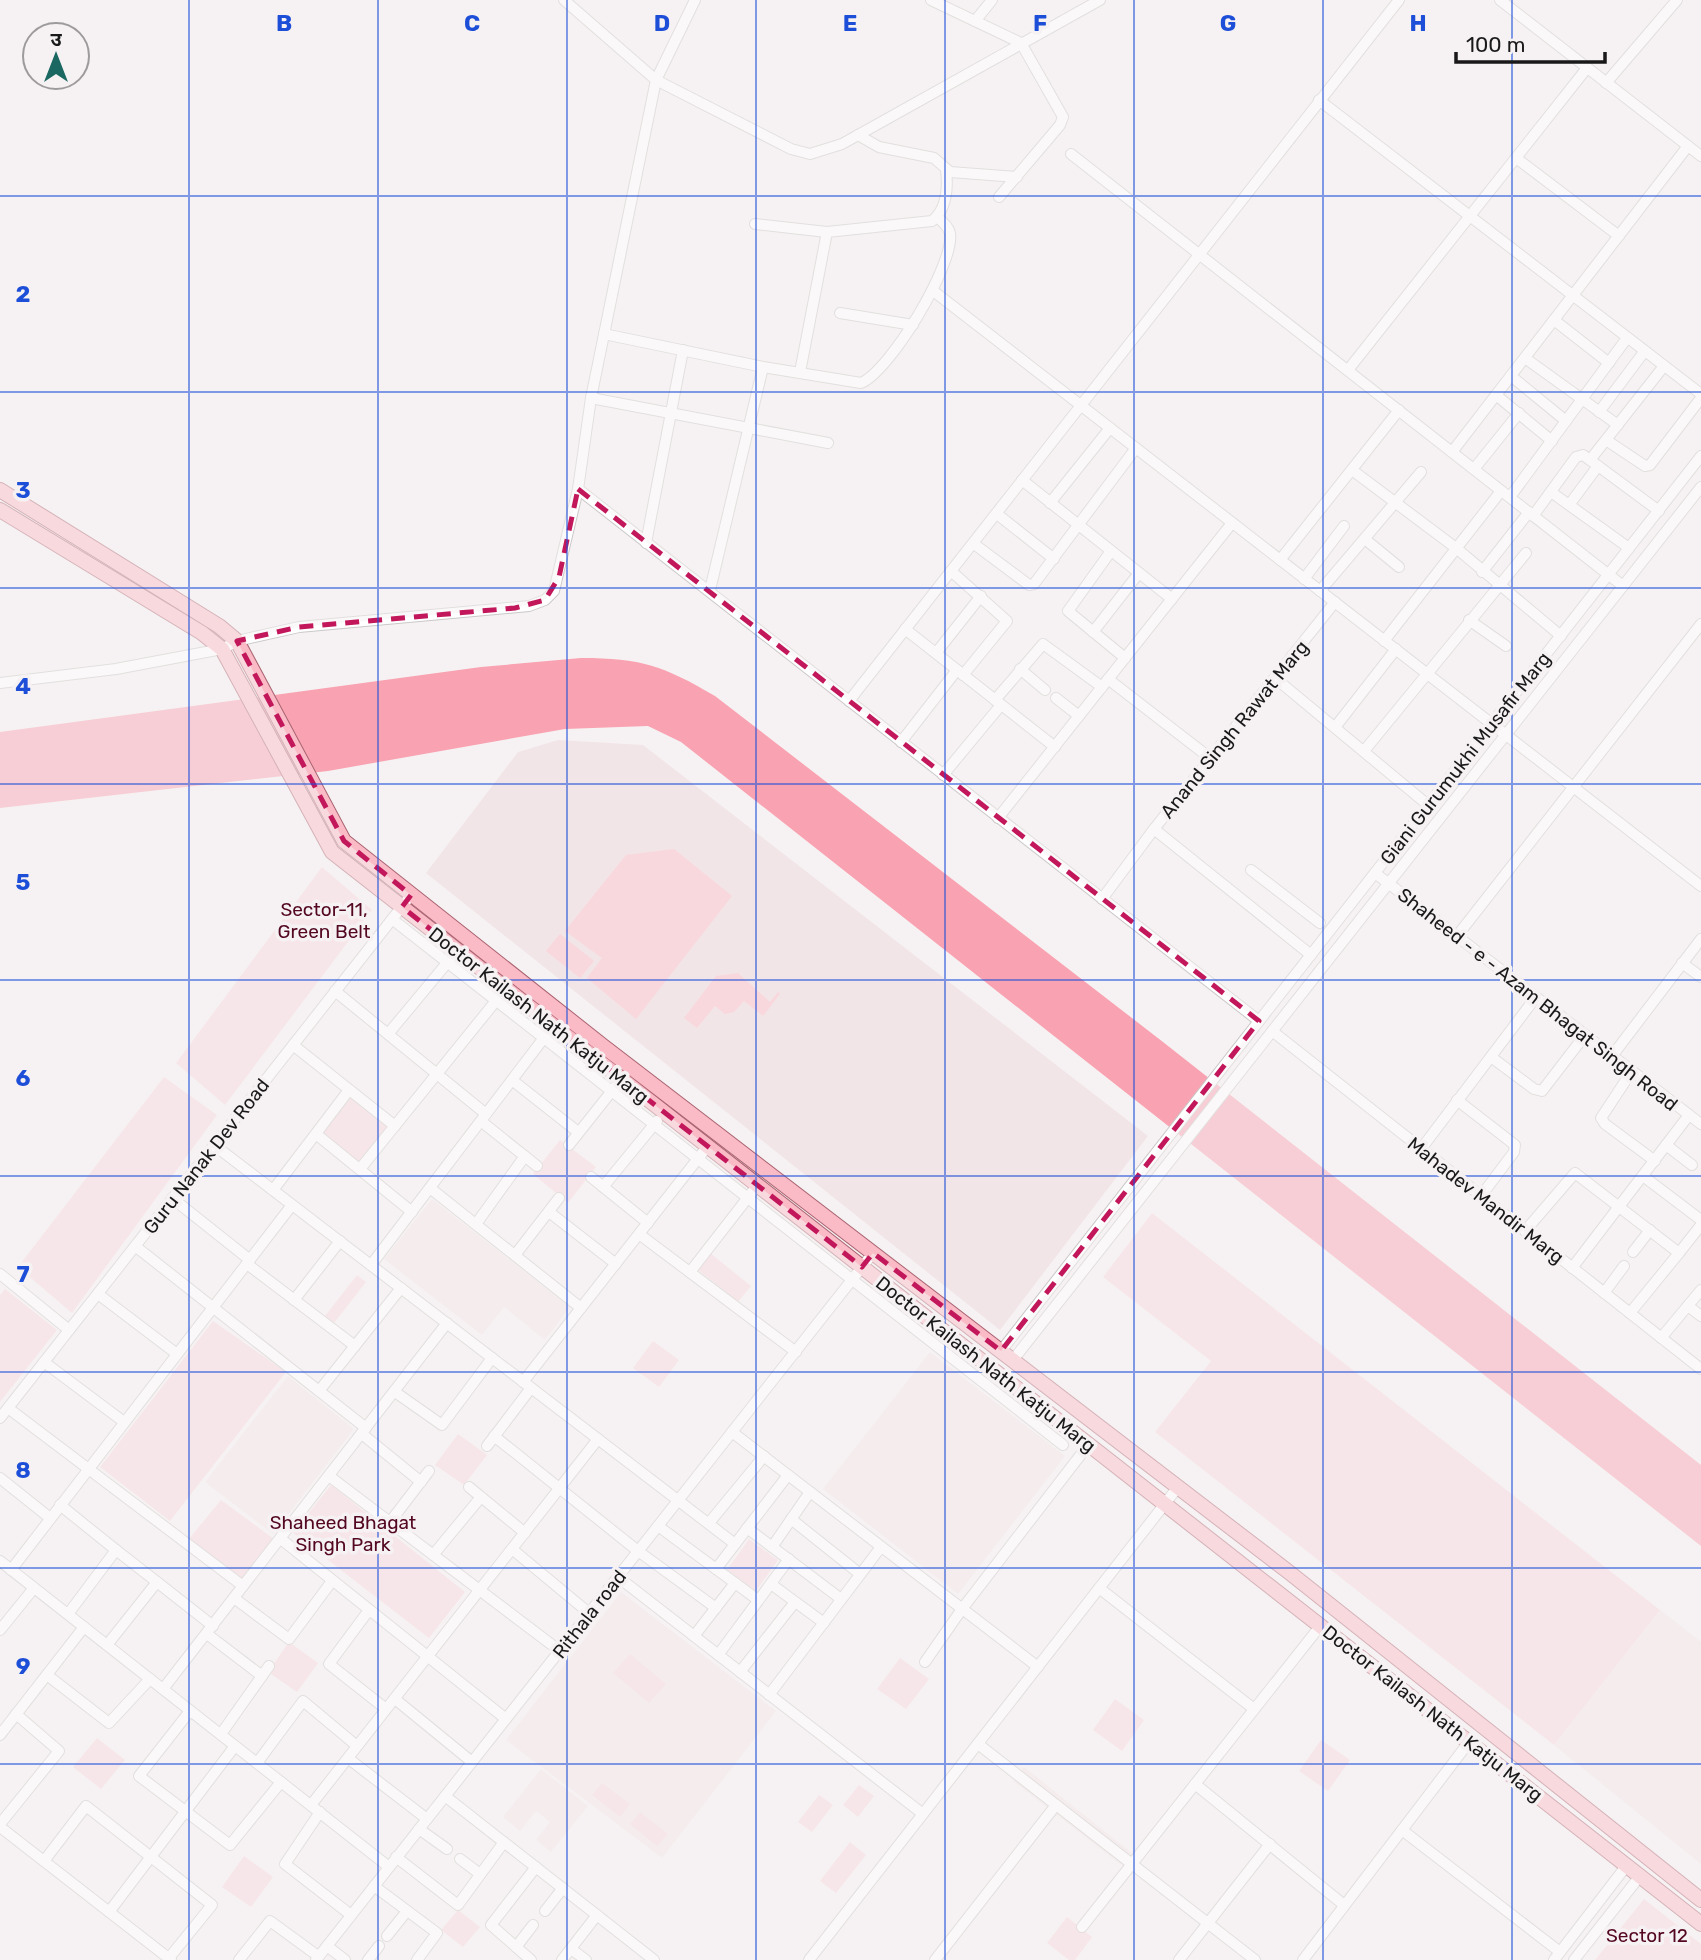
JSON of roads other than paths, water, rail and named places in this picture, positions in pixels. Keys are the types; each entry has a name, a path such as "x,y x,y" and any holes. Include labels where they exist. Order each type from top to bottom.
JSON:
{"main road":[{"path":"0,490 219,626 237,641"},
{"path":"0,510 202,633 222,649"},
{"name":"Doctor Kailash Nath Katju Marg","path":"237,641 344,841 1178,1487 1701,1900"},
{"name":"Doctor Kailash Nath Katju Marg","path":"222,649 332,852 397,913 703,1153 862,1267 1701,1924"},
{"path":"1432,1712 1444,1696"}],"street":[{"path":"564,0 656,80 791,149 810,154 827,151 858,135 1100,0"},
{"path":"0,684 116,669 222,649 237,641 299,627 515,608 545,600 554,591 559,577 578,489 591,398 656,80 695,0"},
{"path":"930,0 1021,43 1063,117 999,197"},
{"path":"975,21 992,0"},
{"path":"849,702 1399,0"},
{"path":"1500,0 1701,156"},
{"path":"1606,83 1677,0"},
{"path":"1348,370 1587,68"},
{"path":"1319,100 1471,215 1701,396 1650,465 1644,466 1606,440"},
{"path":"858,135 879,147 934,158 946,170 1017,177"},
{"path":"1452,452 1688,146"},
{"path":"1072,154 1623,586"},
{"path":"1516,158 1619,236"},
{"path":"755,224 827,232 926,223 937,217 946,196 946,170"},
{"path":"604,334 763,367 855,383 868,380 913,325 932,290 950,242 947,227 937,217"},
{"path":"800,372 827,232"},
{"path":"932,290 1701,886"},
{"path":"840,313 913,325"},
{"path":"1554,320 1609,363"},
{"path":"1384,641 1456,548 1552,441 1627,338"},
{"path":"646,542 683,350"},
{"path":"1599,412 1644,352"},
{"path":"1525,358 1618,425"},
{"path":"1569,505 1606,440 1664,366"},
{"path":"710,590 763,367"},
{"path":"1511,376 1566,421"},
{"path":"1496,395 1552,441"},
{"path":"591,398 828,443"},
{"path":"1280,560 1399,410"},
{"path":"1474,469 1519,413"},
{"path":"1050,503 1110,428"},
{"path":"974,544 1029,584 1034,584 1136,448"},
{"path":"1482,572 1551,492 1576,457 1583,455 1659,511"},
{"name":"Giani Gurumukhi Musafir Marg","path":"1007,1356 1162,1145 1701,456"},
{"path":"1352,470 1456,548 1498,586 1561,636"},
{"path":"1320,591 1421,472"},
{"path":"1022,480 1172,599"},
{"name":"Giani Gurumukhi Musafir Marg","path":"1007,1356 1174,1156 1701,487"},
{"path":"578,489 1259,1021"},
{"path":"1551,492 1629,548"},
{"path":"997,514 1054,559"},
{"path":"998,818 1232,523"},
{"path":"1304,579 1344,526"},
{"path":"1366,540 1399,567"},
{"path":"1111,551 1068,608 1125,658"},
{"path":"1364,751 1526,553"},
{"path":"901,742 1007,621 951,571"},
{"path":"1093,632 1139,573"},
{"path":"936,653 981,596"},
{"name":"Anand Singh Rawat Marg","path":"1311,955 1154,829 1335,602"},
{"path":"1469,620 1506,646"},
{"path":"905,629 1055,747"},
{"path":"1457,936 1699,632"},
{"path":"943,775 1020,669 1043,644 1105,683 1210,758"},
{"path":"1336,726 1396,649"},
{"path":"1020,669 1045,690"},
{"path":"1276,678 1428,805"},
{"path":"1056,698 1079,716"},
{"path":"1102,899 1154,829"},
{"path":"1251,870 1320,923"},
{"name":"Shaheed - e - Azam Bhagat Singh Road","path":"1375,873 1701,1124"},
{"name":"Guru Nanak Dev Road","path":"0,1418 411,895"},
{"path":"1612,1056 1701,939"},
{"path":"388,1034 453,956"},
{"path":"1682,963 1701,977"},
{"path":"335,991 437,1074 537,1166"},
{"path":"360,1169 501,995"},
{"path":"1421,1149 1536,997"},
{"name":"Mahadev Mandir Marg","path":"1272,1031 1701,1369"},
{"path":"371,1265 549,1032"},
{"path":"1490,1057 1534,1089 1542,1091 1585,1035"},
{"path":"293,1045 395,1126"},
{"path":"1632,1071 1601,1118 1605,1125 1655,1161"},
{"path":"512,1080 578,1132"},
{"path":"569,1145 616,1085"},
{"path":"273,1190 349,1090"},
{"path":"1457,1100 1516,1144 1514,1152 1481,1196"},
{"path":"1573,1268 1689,1115"},
{"path":"603,1187 659,1119"},
{"path":"316,1134 412,1212"},
{"path":"215,1145 735,1544"},
{"path":"1666,1145 1692,1165"},
{"path":"487,1446 582,1308 703,1153"},
{"path":"476,1224 525,1156"},
{"path":"1525,1231 1572,1173 1578,1174 1679,1253"},
{"path":"1630,1313 1701,1223 1643,1176"},
{"path":"592,1177 648,1223"},
{"path":"430,1188 582,1308"},
{"path":"690,1272 753,1191 852,1280 1063,1445"},
{"path":"172,1198 293,1300 355,1346"},
{"path":"515,1255 559,1198"},
{"path":"11,1570 292,1205"},
{"path":"549,1212 616,1264"},
{"path":"1633,1252 1650,1230"},
{"path":"639,1234 796,1352"},
{"path":"293,1300 340,1241"},
{"path":"135,1246 319,1391 421,1482"},
{"name":"Rithala road","path":"317,1958 873,1253"},
{"path":"1604,1293 1624,1266"},
{"path":"0,1274 69,1330"},
{"path":"319,1391 401,1288"},
{"path":"1661,1338 1701,1290"},
{"path":"98,1294 177,1354"},
{"path":"1688,1306 1701,1316"},
{"path":"163,1689 447,1323"},
{"path":"395,1392 442,1425 492,1358"},
{"path":"44,1362 124,1422"},
{"path":"8,1408 243,1586"},
{"path":"732,1432 1038,1667"},
{"path":"494,1436 638,1551 716,1608"},
{"path":"351,1915 285,1864 316,1809 358,1746 598,1439"},
{"path":"925,1662 962,1609 1089,1444"},
{"path":"709,1523 764,1457"},
{"path":"390,1522 429,1471"},
{"path":"716,1569 788,1475"},
{"path":"329,1476 560,1651"},
{"path":"0,1478 50,1518"},
{"path":"469,1487 525,1533"},
{"path":"810,1960 1178,1487"},
{"path":"772,1547 810,1492"},
{"path":"433,1555 481,1497"},
{"path":"61,1505 157,1582 210,1630 266,1671 220,1734"},
{"path":"791,1519 860,1574"},
{"path":"658,1526 758,1600"},
{"path":"747,1528 841,1599"},
{"path":"281,1539 506,1718"},
{"path":"769,1695 881,1547"},
{"path":"512,1549 589,1614"},
{"path":"68,1614 116,1550"},
{"path":"718,1655 789,1559"},
{"path":"0,1561 316,1809 458,1905 505,1842"},
{"path":"618,1577 923,1814"},
{"path":"234,1598 289,1639 332,1581"},
{"path":"107,1645 157,1582"},
{"path":"694,1636 735,1583"},
{"path":"771,1584 824,1623"},
{"path":"0,1630 34,1588"},
{"path":"1099,1588 1254,1709"},
{"path":"740,1672 795,1602"},
{"path":"369,1610 329,1664 386,1709"},
{"path":"1082,1927 1321,1625"},
{"path":"1,1730 84,1627"},
{"path":"47,1675 109,1723 150,1679"},
{"path":"395,1699 472,1762"},
{"path":"257,1762 303,1701 358,1746"},
{"path":"190,1710 139,1776 185,1813 230,1845 281,1782"},
{"path":"16,1714 59,1751 0,1825 44,1861 170,1959 212,1905 86,1806 44,1861"},
{"path":"1303,1960 1469,1742"},
{"path":"978,1744 1255,1960"},
{"path":"110,1912 235,1746"},
{"path":"349,1759 423,1824 447,1849"},
{"path":"1195,1784 1344,1905"},
{"path":"445,1796 654,1960"},
{"path":"939,1959 1056,1805"},
{"path":"1402,1830 1557,1956 1627,1866"},
{"path":"1179,1960 1270,1844"},
{"path":"460,1859 480,1874"},
{"path":"531,1960 491,1925 536,1867"},
{"path":"1574,1960 1640,1875"},
{"path":"374,1886 437,1933 417,1960"},
{"path":"545,1911 563,1888"},
{"path":"387,1936 407,1911"},
{"path":"562,1960 597,1915"},
{"path":"239,1960 270,1921 317,1958"},
{"path":"516,1947 534,1925"},
{"path":"327,1946 345,1960"},
{"path":"368,1960 379,1946"},
{"path":"571,1949 586,1960"}],"park label":[{"name":"Sector-11, Green Belt","path":"324,920"},
{"name":"Shaheed Bhagat Singh Park","path":"343,1533"},
{"name":"Sector 12","path":"1647,1935"}]}
